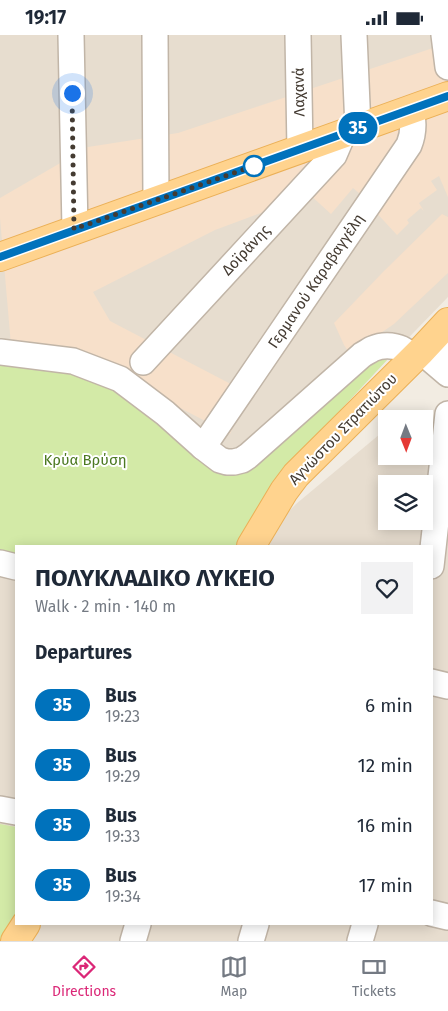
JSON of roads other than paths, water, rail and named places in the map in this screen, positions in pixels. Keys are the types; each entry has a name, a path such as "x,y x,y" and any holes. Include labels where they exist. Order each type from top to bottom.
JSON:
{"main road":[{"path":"0,257 448,96"},
{"name":"Αγνώστου Στρατιώτου","path":"252,545 284,491 296,475 433,344"},
{"path":"15,941 25,925"}],"street":[{"path":"71,35 74,229"},
{"path":"155,35 156,200"},
{"name":"Λαχανά","path":"298,35 300,149"},
{"path":"350,131 354,35"},
{"path":"444,35 448,67"},
{"name":"Γερμανού Καραβαγγέλη","path":"203,447 409,145 413,132 411,109"},
{"name":"Δοϊράνης","path":"143,362 334,155 350,131"},
{"path":"0,352 73,361 120,379 165,413 203,447 220,460 227,462 242,460 248,456 362,355 381,346 392,346 404,349 409,353 433,344 448,374"},
{"path":"437,557 448,414"},
{"path":"0,563 15,567"},
{"path":"433,682 448,686"},
{"path":"0,809 15,812"},
{"path":"433,913 448,917"},
{"path":"133,941 138,925"},
{"path":"251,941 256,925"},
{"path":"360,941 365,925"}],"park label":[{"name":"Κρύα Βρύση","path":"85,460"}]}
